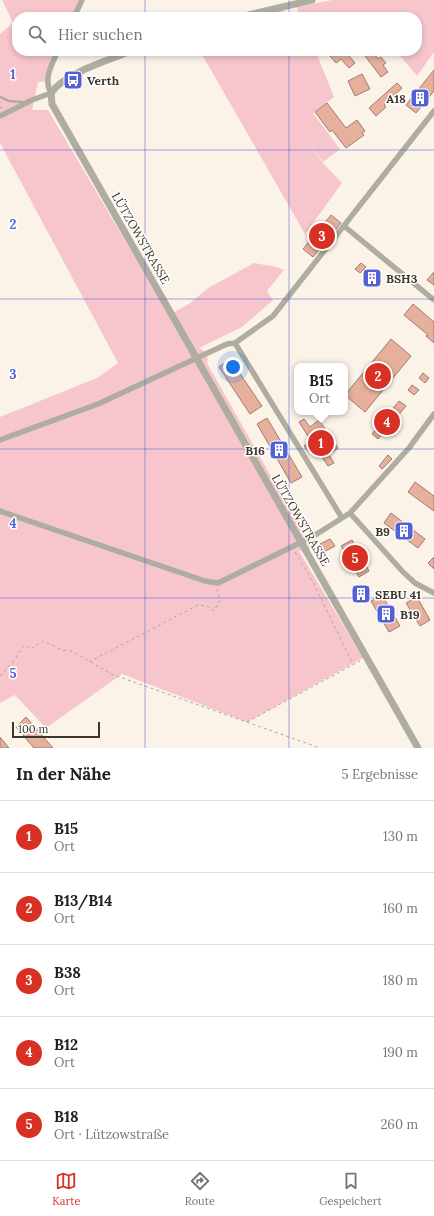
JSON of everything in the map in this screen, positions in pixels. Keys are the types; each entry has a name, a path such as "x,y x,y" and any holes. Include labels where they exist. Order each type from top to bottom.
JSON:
{"street":[{"path":"76,12 82,0"},
{"path":"261,12 312,0"},
{"path":"51,93 48,87 48,81 56,56"},
{"path":"0,116 27,102 51,93 59,84 72,77 120,56"},
{"name":"LÜTZOWSTRASSE","path":"51,93 52,104 418,748"},
{"path":"0,440 98,404 227,344 235,343 273,316 434,111"},
{"path":"344,226 434,300"},
{"path":"235,343 342,518"},
{"path":"0,511 205,581 218,583 292,548 350,513 409,448 434,414"},
{"path":"350,513 403,572 415,582 434,593"}],"lane":[{"path":"0,98 8,101 27,102"}],"path":[{"path":"0,98 2,103 0,111"},
{"path":"292,548 313,582 354,664"},
{"path":"88,662 198,605 207,606 214,611 220,600 217,590 218,583"},
{"path":"0,676 13,662 24,645 30,649 43,641 62,650 79,655 88,662 111,674 320,748"},
{"path":"246,722 366,657"}],"shaded area":[{"path":"2,0 82,0 76,12 12,12 12,21"},
{"path":"332,0 434,0 434,52 417,76 400,56 422,56 422,12 298,12 297,7"},
{"path":"279,10 286,12 272,12"},
{"path":"12,24 12,56 56,56 48,81 38,82 32,110 48,110 169,315 189,304 208,288 254,263 277,267 284,270 267,291 273,300 242,327 199,348 204,351 208,359 207,363 312,549 299,551 363,658 247,722 122,674 46,728 15,695 0,703 0,417 97,378 118,363 0,143 0,34"},
{"path":"203,56 318,57 334,97 313,113 340,149 323,162 307,141 322,162 342,183 305,234"}],"building":[{"path":"330,56 349,56 355,63 349,68 341,59 336,63"},
{"path":"365,56 376,56 378,59 381,57 386,63 383,65 388,72 381,77"},
{"name":"A18","path":"434,70 434,91 416,113 406,105"},
{"path":"362,74 370,89 355,96 348,81"},
{"path":"397,83 402,88 384,105 386,107 376,116 369,108"},
{"path":"327,103 346,128 357,120 365,131 362,133 364,135 346,148 332,130 330,132 315,112"},
{"path":"331,215 341,223 313,257 303,249"},
{"path":"361,263 366,267 360,273 355,269"},
{"path":"434,272 434,285 427,280"},
{"name":"BSH3","path":"372,273 377,277 372,283 367,279"},
{"path":"413,304 434,322 434,343 426,336 428,335 404,315"},
{"path":"391,339 411,356 365,412 348,398 348,391"},
{"path":"230,359 262,406 250,414 219,367"},
{"path":"423,373 429,378 425,383 419,378"},
{"path":"412,385 419,390 414,395 408,390"},
{"path":"399,401 406,406 378,439 372,434"},
{"name":"B16","path":"267,418 302,477 291,483 257,424"},
{"path":"304,419 310,427 319,420 338,448 329,455 334,463 328,466 316,448 309,452 304,446 311,441 299,422"},
{"path":"388,455 392,459 382,469 379,466"},
{"path":"415,482 434,496 434,511 408,492"},
{"name":"B9","path":"391,513 425,539 418,548 384,523"},
{"path":"330,539 335,546 324,552 320,544"},
{"path":"352,540 369,571 359,577 341,546"},
{"path":"434,557 434,569 428,563"},
{"name":"SEBU 41","path":"362,587 368,597 360,601 355,591"},
{"name":"B19","path":"382,595 400,626 389,632 371,601"},
{"path":"417,597 430,620 420,626 406,603"},
{"path":"26,717 53,748 34,748 16,727"},
{"path":"0,737 9,748 0,748"}],"place":[{"name":"Verth","path":"73,80"},
{"name":"A18","path":"420,98"},
{"name":"B38","path":"322,236"},
{"name":"BSH3","path":"372,278"},
{"name":"B13/B14","path":"378,376"},
{"name":"B12","path":"387,422"},
{"name":"B15","path":"321,443"},
{"name":"B16","path":"279,450"},
{"name":"B9","path":"404,531"},
{"name":"B18","path":"355,558"},
{"name":"SEBU 41","path":"361,594"},
{"name":"B19","path":"386,614"}]}
